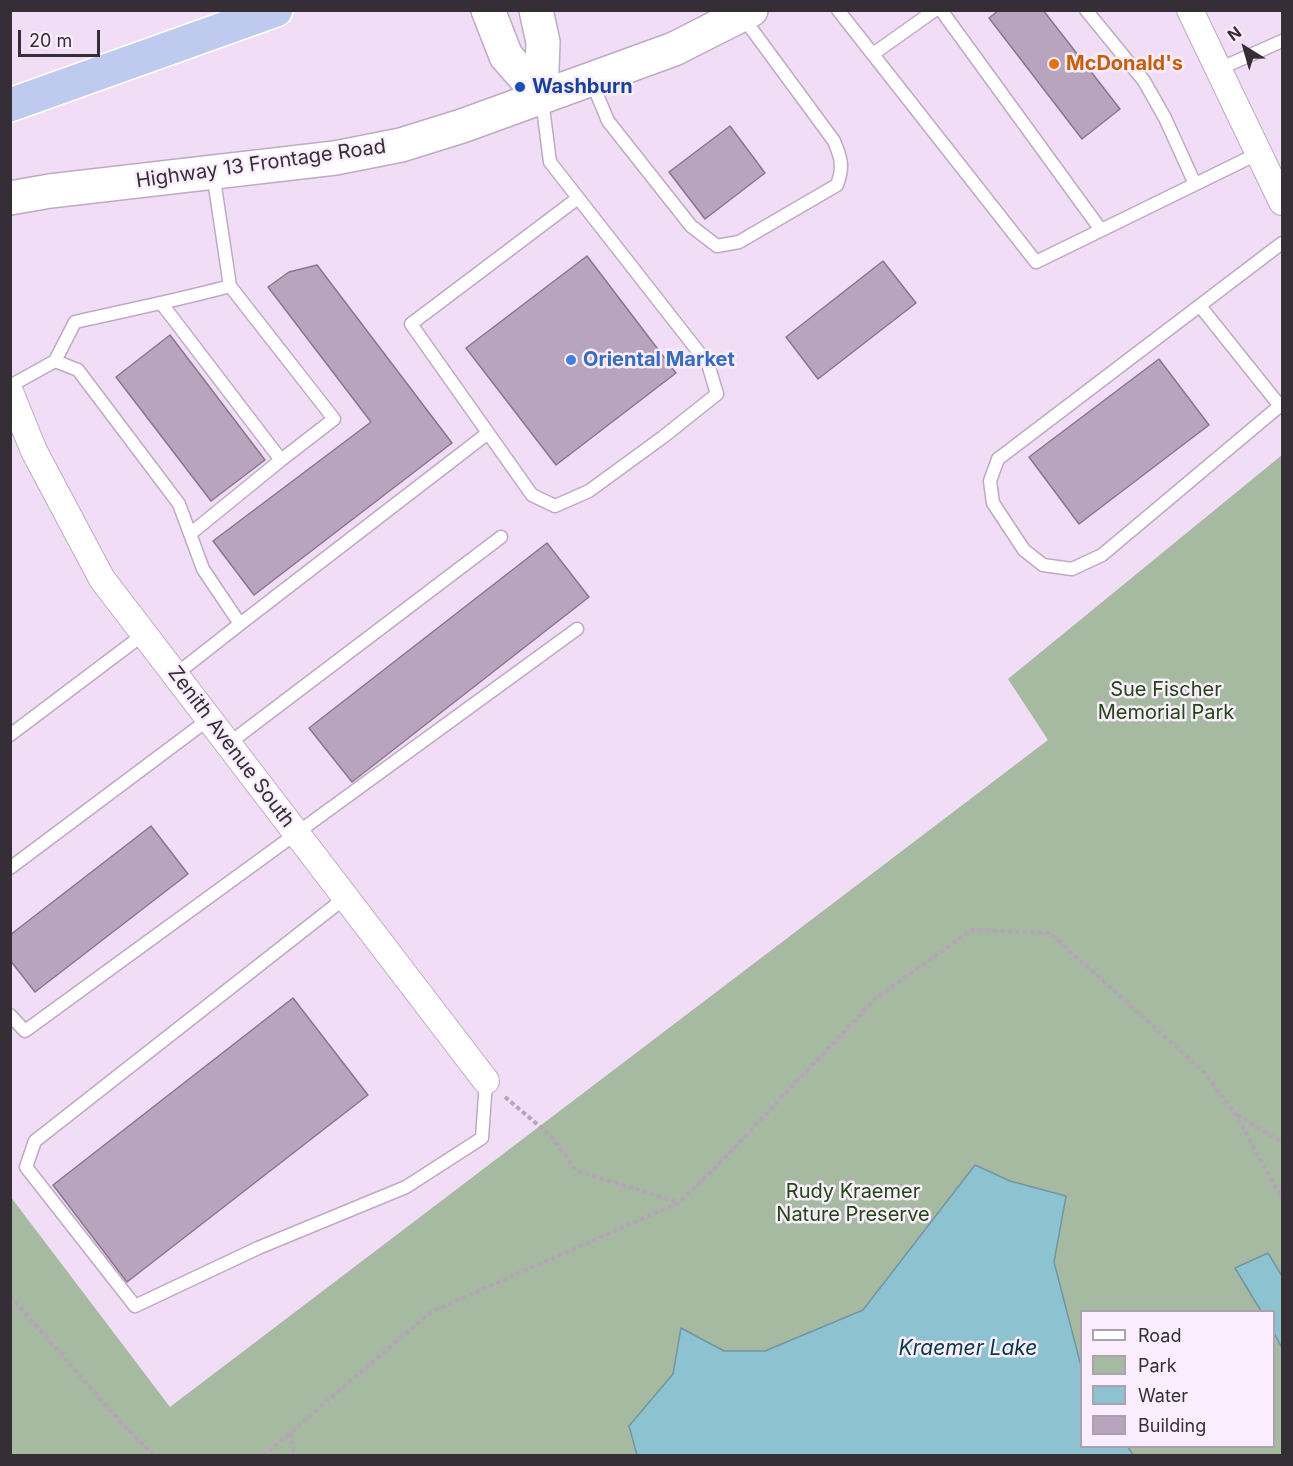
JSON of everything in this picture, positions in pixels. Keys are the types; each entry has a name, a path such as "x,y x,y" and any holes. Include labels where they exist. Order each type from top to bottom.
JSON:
{"highway":[{"path":"10,105 276,10"}],"street":[{"path":"488,10 506,56 541,96"},
{"path":"536,10 543,42 541,96"},
{"path":"1190,10 1282,202"},
{"name":"Highway 13 Frontage Road","path":"10,198 50,191 335,158 401,145 462,126 674,49 747,13"},
{"name":"Zenith Avenue South","path":"10,392 34,451 102,579 486,1081"}],"lane":[{"path":"838,10 1036,262 1259,153"},
{"path":"873,54 935,10"},
{"path":"941,10 1101,230"},
{"path":"1086,10 1144,81 1166,118 1196,184"},
{"path":"591,78 608,121 692,226 717,246 740,242 837,185 842,172 841,159 834,141 747,13"},
{"path":"1219,69 1282,41"},
{"path":"541,96 550,162 708,364 717,394 589,491 555,506 532,495 411,324 578,198"},
{"path":"189,534 334,419 230,286 213,172"},
{"path":"1200,306 1281,405 1102,555 1072,569 1043,565 1024,550 993,503 990,481 998,459 1282,243"},
{"path":"10,386 55,361 75,322 162,304 230,286"},
{"path":"162,304 280,460"},
{"path":"55,361 78,370 179,504 203,569 240,624"},
{"path":"176,675 488,433"},
{"path":"228,744 501,537"},
{"path":"10,1015 25,1031 577,629"},
{"path":"10,735 144,634"},
{"path":"10,868 209,719"},
{"path":"346,897 35,1141 27,1167 135,1306 258,1248 406,1187 483,1138 486,1081"}],"path":[{"path":"263,1455 431,1312 678,1203 713,1170 875,999 971,930 1050,933 1204,1072 1236,1115 1282,1199"},
{"path":"486,1081 550,1135 577,1171 678,1203"},
{"path":"1236,1115 1282,1142"},
{"path":"10,1296 125,1427 154,1455"},
{"path":"290,1432 295,1455"}],"green space":[{"name":"Rudy Kraemer Nature Preserve","path":"1282,455 1282,1455 11,1455 10,1196 170,1407 1048,740 1008,679"}],"water":[{"name":"Kraemer Lake","path":"975,1165 1010,1181 1066,1196 1054,1262 1080,1362 1080,1448 1129,1448 1133,1455 637,1455 629,1426 673,1374 681,1328 724,1351 765,1351 863,1310"},
{"path":"1268,1253 1282,1276 1282,1348 1275,1335 1275,1310 1260,1310 1235,1268"}],"building":[{"name":"McDonald's","path":"999,10 1043,10 1120,109 1082,139 989,18"},
{"path":"730,126 765,173 705,219 669,172"},
{"name":"Oriental Market","path":"587,256 676,373 556,465 466,348"},
{"path":"883,261 916,303 818,379 786,337"},
{"path":"317,265 452,443 254,595 213,541 371,422 268,287 289,272"},
{"path":"170,335 265,460 211,501 116,377"},
{"path":"1159,359 1209,425 1079,524 1029,457"},
{"path":"547,543 589,597 352,782 309,728"},
{"path":"151,826 188,874 35,992 10,960 10,935"},
{"path":"293,998 368,1095 127,1282 53,1185"}],"place":[{"name":"McDonald's","path":"1054,64"},
{"name":"Washburn","path":"520,87"},
{"name":"Oriental Market","path":"571,360"}],"park label":[{"name":"Sue Fischer Memorial Park","path":"1166,702"}]}
